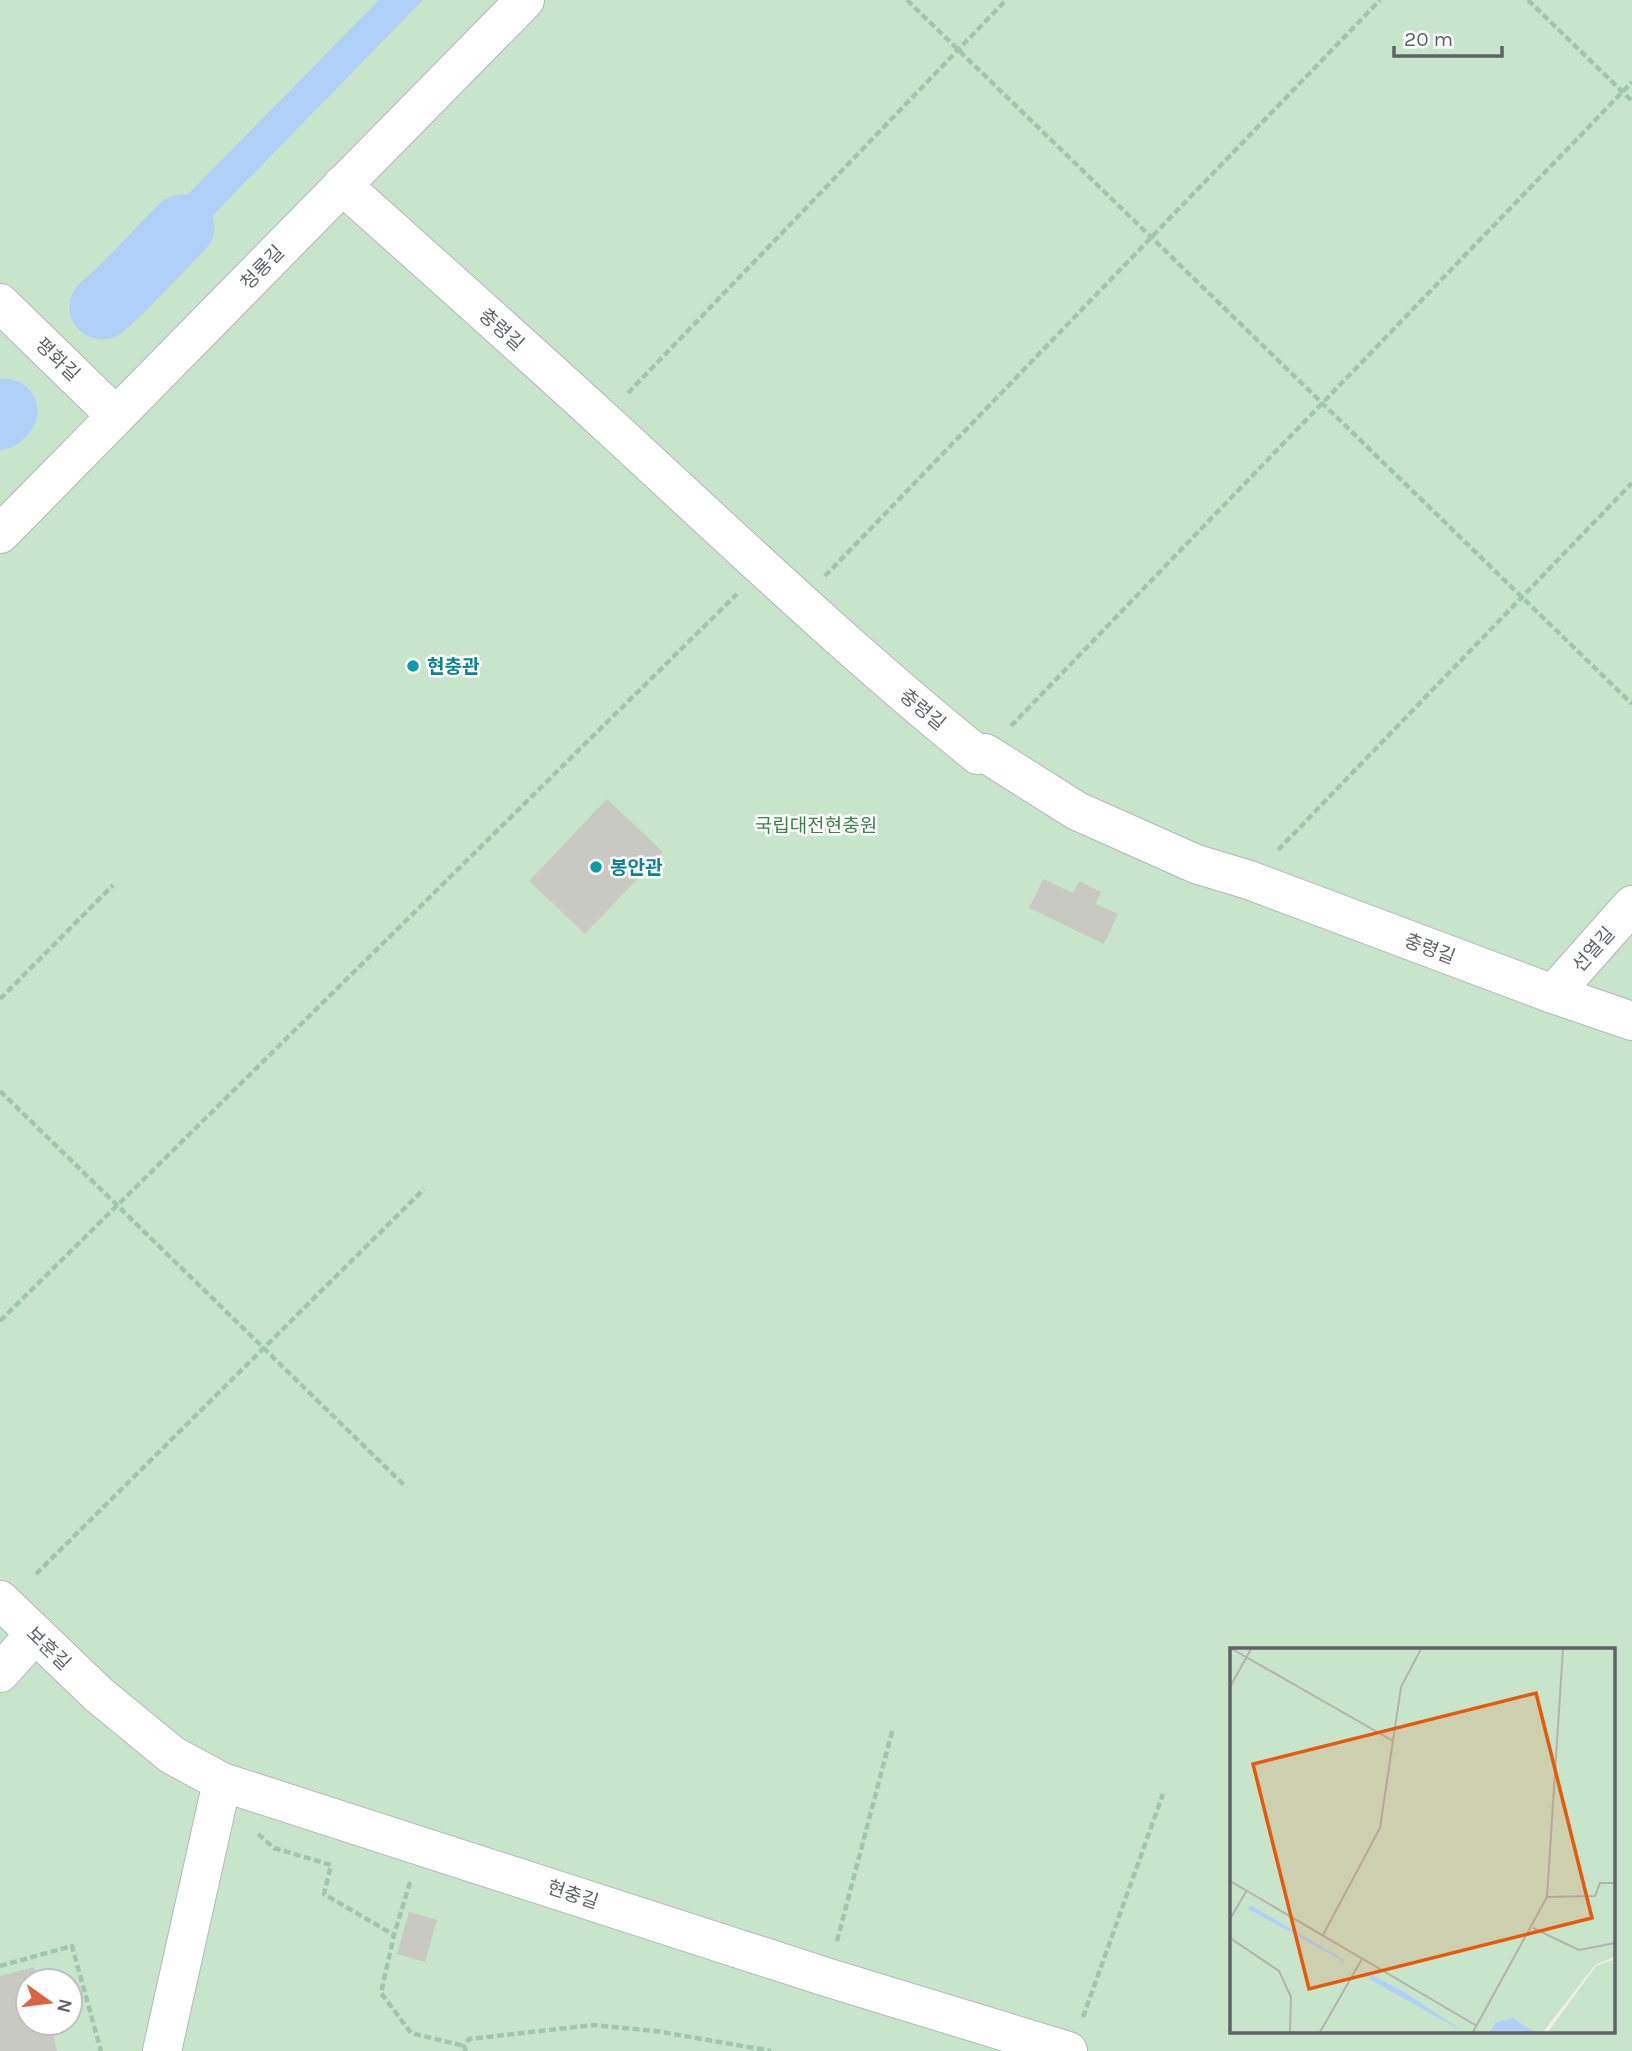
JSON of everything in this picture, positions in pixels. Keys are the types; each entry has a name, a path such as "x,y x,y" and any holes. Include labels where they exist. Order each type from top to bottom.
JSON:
{"lane":[{"name":"청룡길","path":"0,534 525,0"},
{"name":"충령길","path":"342,186 602,419 763,569 801,600 909,699 978,755 985,753 1077,811 1196,864 1249,880 1632,1021"},
{"name":"평화길","path":"0,303 117,416"},
{"name":"선열길","path":"1553,994 1632,905"},
{"name":"보훈길","path":"0,1600 99,1695"},
{"path":"0,1673 35,1634"},
{"name":"현충길","path":"99,1695 172,1755 222,1782 839,1981 1073,2039"},
{"path":"162,2051 222,1782"}],"path":[{"path":"908,0 1632,704"},
{"path":"602,419 1006,0"},
{"path":"801,600 1381,0"},
{"path":"1528,0 1632,101"},
{"path":"985,753 1632,82"},
{"path":"1249,880 1632,483"},
{"path":"0,1321 763,569"},
{"path":"0,999 113,885"},
{"path":"0,1091 406,1487"},
{"path":"36,1574 424,1189"},
{"path":"835,1950 893,1728"},
{"path":"1073,2039 1163,1794"},
{"path":"255,1832 274,1848 331,1865 324,1894 394,1935"},
{"path":"421,1845 394,1935 381,1993 411,2033 465,2048 469,2039 593,2025 656,2031 771,2051"},
{"path":"0,1966 72,1946 101,2051"}],"green space":[{"name":"국립대전현충원","path":"0,0 1632,0 1632,2051 0,2051"}],"water":[{"path":"379,0 423,0 145,285 121,290 122,261"}],"building":[{"name":"봉안관","path":"607,799 663,852 585,934 529,881"},
{"path":"1043,879 1073,893 1079,881 1101,892 1096,904 1118,914 1104,944 1029,908"},
{"path":"409,1912 437,1920 425,1962 397,1954"},
{"path":"14,1972 14,2037 54,2037 57,2051 0,2051 0,1976"}],"waterway":[{"path":"102,307 182,227"},
{"path":"0,417 5,411"}],"place":[{"name":"현충관","path":"413,666"},
{"name":"봉안관","path":"596,867"}]}
